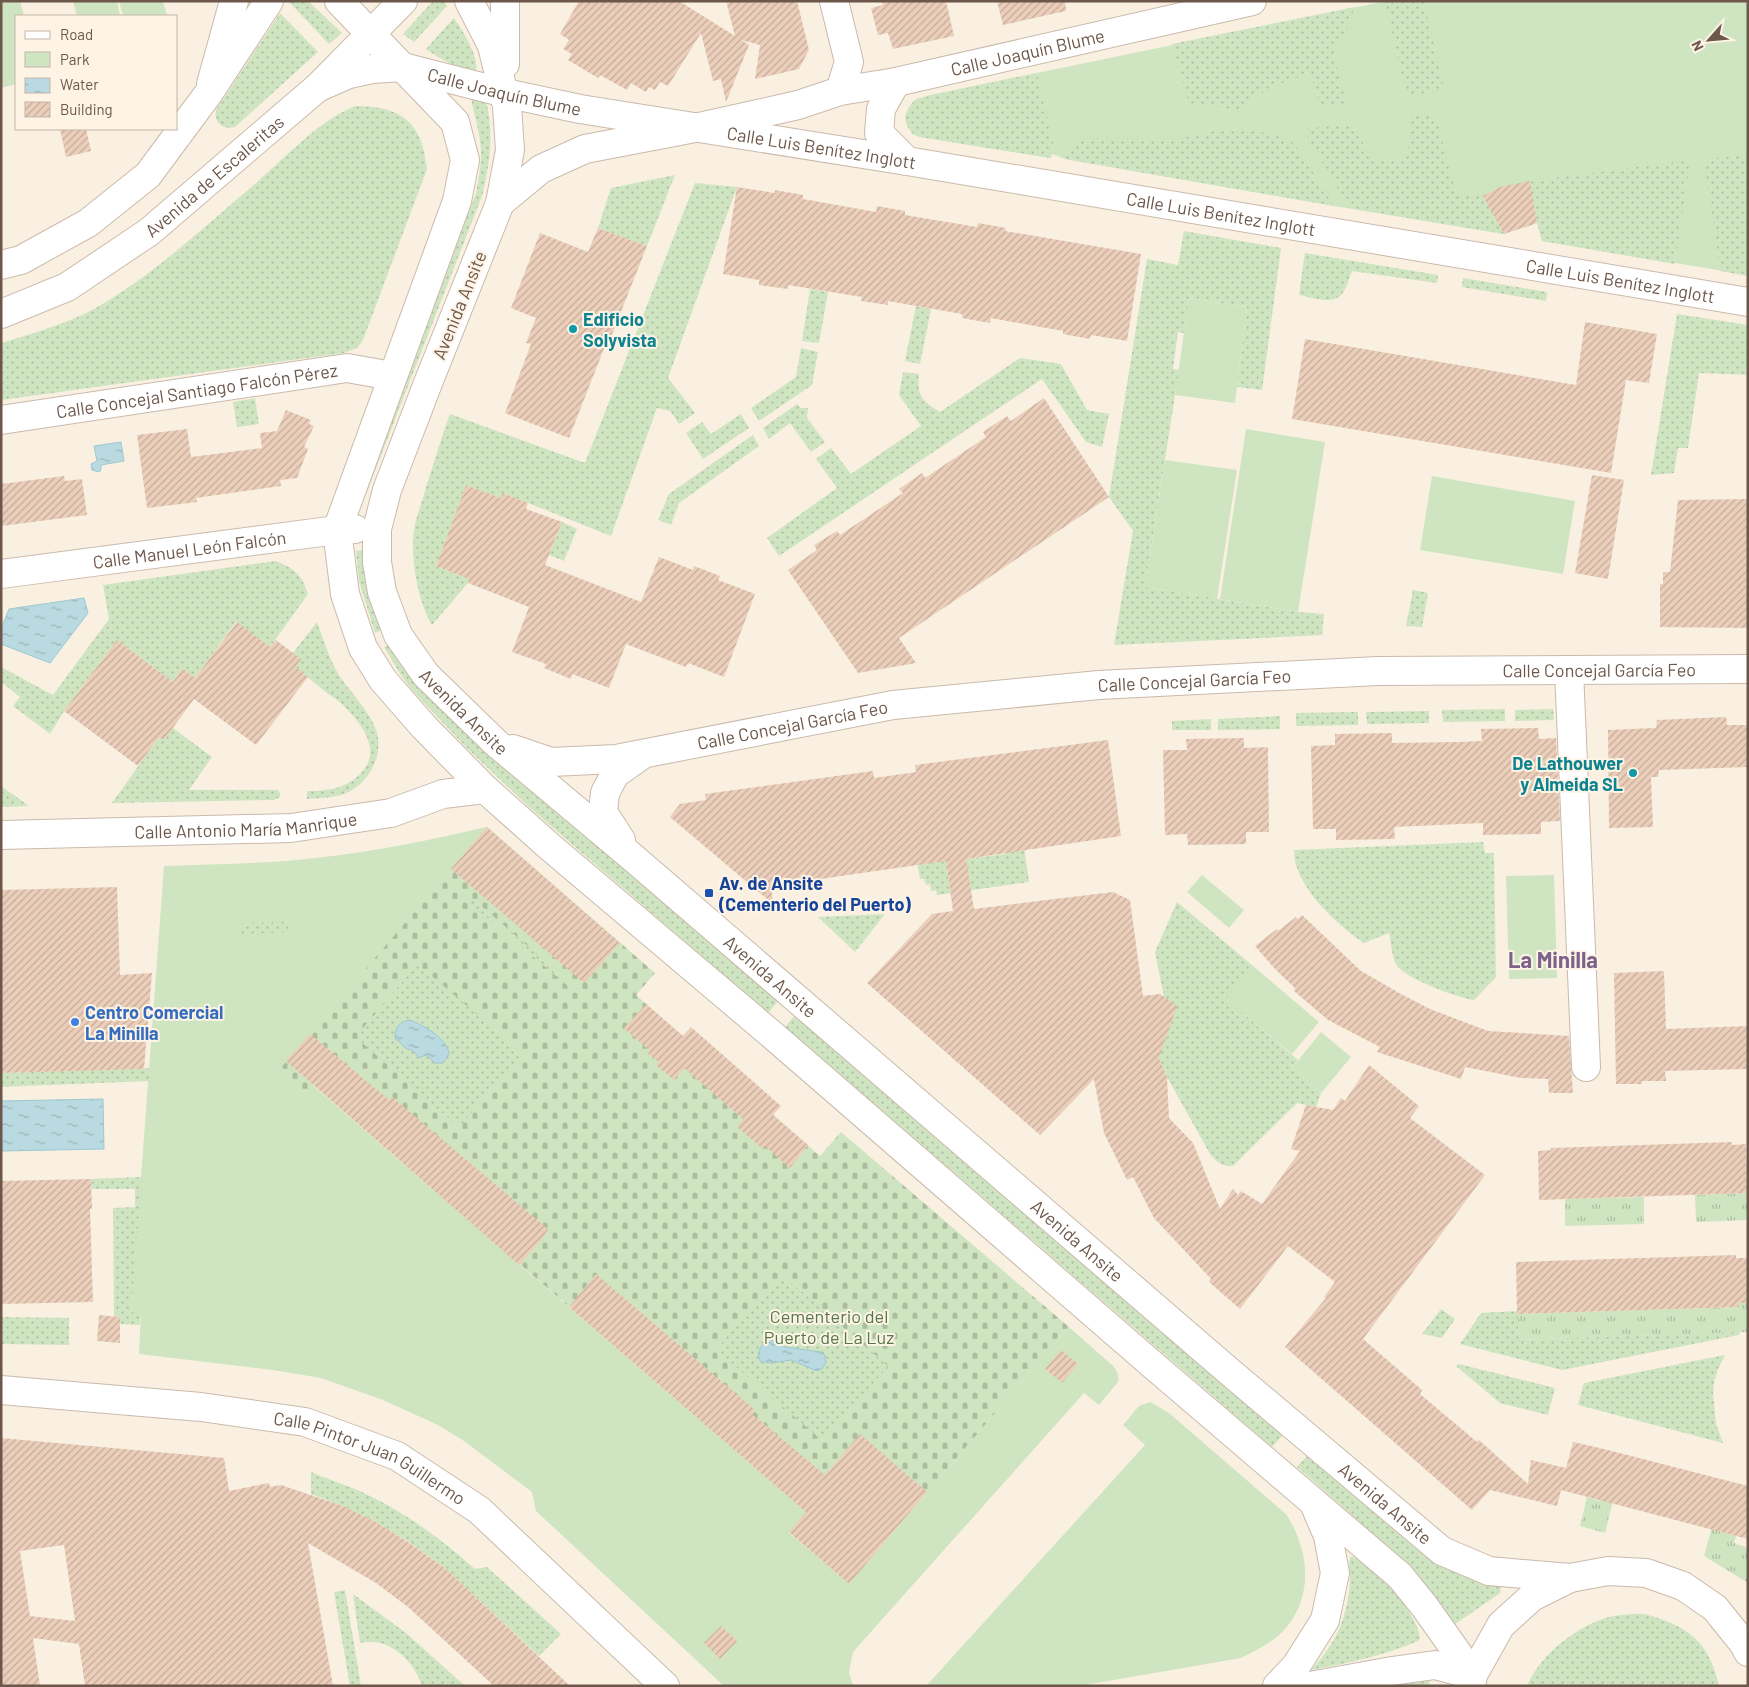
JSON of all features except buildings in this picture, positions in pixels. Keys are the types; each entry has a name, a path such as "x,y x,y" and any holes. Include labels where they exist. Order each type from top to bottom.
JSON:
{"street":[{"path":"208,94 234,1"},
{"path":"1,266 21,260 88,224 148,175 208,94 269,1"},
{"name":"Avenida Ansite","path":"339,1 455,122 465,160 457,201 337,530 345,594 363,648 383,680 424,727 485,789 550,847 770,1033 1314,1504 1400,1576 1425,1607 1472,1680"},
{"name":"Avenida de Escaleritas","path":"1,314 67,287 149,232 317,88 403,1"},
{"name":"Avenida Ansite","path":"469,1 492,46 504,93"},
{"name":"Avenida Ansite","path":"505,1 504,93 510,150 500,203 387,490 377,529 377,562 382,592 398,636 426,675 496,743 631,856 1231,1373 1442,1551 1489,1571 1570,1578"},
{"path":"834,1 849,62 840,91"},
{"name":"Calle Joaquín Blume","path":"500,203 541,168 585,149 695,128 798,105 840,91 896,82 1252,1"},
{"name":"Calle Joaquín Blume","path":"317,88 349,74 372,69 403,67 504,93 580,109 695,128"},
{"path":"896,82 881,108 879,134 907,162"},
{"name":"Calle Luis Benítez Inglott","path":"695,128 1748,302"},
{"name":"Calle Concejal Santiago Falcón Pérez","path":"1,420 347,368 392,376"},
{"name":"Calle Manuel León Falcón","path":"1,574 337,530 377,529"},
{"name":"Calle Concejal García Feo","path":"496,743 551,762 616,759 893,706 1099,685 1378,671 1748,669"},
{"path":"1569,670 1586,1067"},
{"name":"Calle Concejal García Feo","path":"631,856 603,812 605,793 615,774 648,752"},
{"name":"Calle Antonio María Manrique","path":"1,835 291,828 391,813 443,794 485,789"},
{"name":"Calle Pintor Juan Guillermo","path":"1,1390 201,1406 305,1422 397,1456 479,1510 665,1686"},
{"name":"Avenida Ansite","path":"1277,1686 1296,1666 1325,1620 1335,1573 1328,1536 1314,1504"},
{"path":"1310,1686 1434,1665 1472,1680 1501,1625 1532,1597 1570,1578 1608,1570 1646,1574 1683,1586 1715,1608 1748,1623"},
{"path":"1715,1608 1744,1644 1748,1652"}],"green space":[{"path":"1,1 20,1 24,15 15,15 15,84 1,88"},
{"path":"73,1 117,1 120,15 77,15"},
{"path":"119,1 163,1 167,15 123,15"},
{"path":"288,1 308,1 342,33 329,44"},
{"path":"433,1 444,1 447,6 414,42 403,34"},
{"path":"1385,1 1424,1 1444,89 1407,97"},
{"path":"1386,1 1748,1 1748,275 1542,241 1537,223 1524,228 1522,224 1504,234 1065,159 1052,154 1051,158 920,137 912,134 905,119 908,109 913,102 930,95"},
{"path":"1355,7 1344,36 1332,45 1346,103 1321,108 1310,73 1269,88 1237,110 1189,103 1172,44"},
{"path":"280,13 318,52 235,127 230,128 220,125 216,119 216,110"},
{"path":"454,18 475,58 476,70 456,66 426,49"},
{"path":"1037,73 1053,143 1051,158 920,137 909,130 906,115 911,104 916,99"},
{"path":"471,99 486,101 490,125 489,161 482,196 366,494 361,492 476,194 481,148"},
{"path":"355,106 385,109 407,120 420,139 427,169 363,340 357,348 344,353 1,400 1,343 72,319 116,296 178,250 315,130"},
{"path":"1410,113 1436,116 1456,194 1483,196 1504,234 1349,208 1303,129 1352,124 1366,148 1379,160 1391,161 1404,154 1410,144"},
{"path":"1246,130 1282,135 1295,144 1334,206 1065,159 1065,153 1076,143 1093,138 1177,139 1216,131"},
{"path":"1748,155 1748,276 1720,271 1704,159"},
{"path":"1690,160 1675,264 1542,241 1530,181"},
{"path":"675,175 647,246 598,228 611,188"},
{"path":"695,183 737,187 668,378 695,413 679,424 670,411 657,408 611,536 503,493 501,498 466,485 436,566 469,579 468,583 432,625 418,590 413,536 415,524 450,414 585,463"},
{"path":"1184,231 1281,248 1262,390 1237,387 1247,307 1189,298 1184,333 1178,332 1173,369 1179,370 1145,587 1298,612 1324,614 1322,635 1114,645 1133,531 1109,497 1147,259 1178,265"},
{"path":"1305,253 1438,275 1437,283 1352,271 1345,289 1338,298 1333,300 1315,299 1299,295"},
{"path":"1463,278 1547,292 1546,301 1462,287"},
{"path":"810,289 828,292 819,343 802,341"},
{"path":"1189,298 1247,307 1235,403 1175,395"},
{"path":"916,306 931,309 920,364 905,361"},
{"path":"1677,314 1748,325 1748,375 1699,373 1688,448 1678,448 1674,473 1651,475"},
{"path":"801,348 818,352 812,385 759,421 751,408 796,377"},
{"path":"1020,358 1061,364 1087,410 1109,414 1102,447 1086,442 1042,379 779,556 767,538 837,488 816,459 831,448 851,474 921,426 899,395 903,372 919,374 919,388 922,397 929,405 940,412"},
{"path":"255,398 259,424 237,427 233,402"},
{"path":"797,404 801,408 808,408 807,418 825,442 811,452 790,423 769,439 763,428"},
{"path":"741,414 749,428 703,459 686,433 702,422 711,434"},
{"path":"1246,429 1325,442 1298,612 1220,599"},
{"path":"753,435 759,446 679,503 671,525 658,520 669,494"},
{"path":"1165,460 1237,470 1217,599 1145,587"},
{"path":"1432,476 1575,501 1563,574 1420,550"},
{"path":"562,522 577,529 564,561 549,555"},
{"path":"362,550 368,591 381,630 375,633 359,581 356,551"},
{"path":"276,561 297,573 308,594 270,647 236,622 195,678 182,668 173,682 117,640 64,711 50,734 13,706 20,697 1,682 1,667 53,695 109,619 103,585"},
{"path":"1413,590 1428,593 1422,627 1406,626"},
{"path":"317,622 335,669 367,712 374,725 378,735 378,745 374,766 361,783 344,794 326,798 307,799 307,791 335,788 354,779 367,765 370,756 367,738 357,720 341,703 296,667 301,659 293,653"},
{"path":"389,645 409,674 432,700 458,724 779,1000 768,1013 530,808 467,748 411,689 384,647"},
{"path":"1505,709 1505,721 1443,722 1442,710"},
{"path":"1553,709 1554,720 1515,721 1515,710"},
{"path":"1429,711 1429,723 1367,724 1366,712"},
{"path":"1358,712 1358,725 1296,726 1296,713"},
{"path":"1280,716 1280,729 1218,730 1218,719"},
{"path":"1211,719 1211,730 1172,730 1172,721"},
{"path":"173,728 212,757 189,790 278,790 280,797 274,800 112,803 159,737 164,740"},
{"path":"1,786 29,806 1,807"},
{"path":"999,808 1019,812 1029,882 937,895 936,890 931,891 930,884 926,885 924,879 920,879 912,825 946,861 950,890 970,887 966,859 1005,854"},
{"name":"Cementerio del Puerto de La Luz","path":"487,827 655,973 636,995 820,1156 841,1132 1069,1327 849,1584 789,1532 806,1512 313,1085 306,1092 279,1069"},
{"path":"487,827 280,1069 306,1092 312,1085 806,1512 789,1533 849,1584 1069,1327 1117,1371 1118,1382 1099,1405 1084,1393 853,1652 849,1672 853,1686 724,1686 536,1511 532,1492 464,1441 438,1425 383,1400 321,1378 273,1370 139,1354 141,1314 131,1313 164,866 296,860 401,845"},
{"path":"1483,842 1485,853 1494,853 1496,977 1474,1000 1456,996 1420,981 1401,969 1396,964 1394,958 1389,933 1364,943 1342,926 1309,890 1301,877 1294,850"},
{"path":"1202,875 1244,910 1229,928 1187,892"},
{"path":"1554,875 1557,978 1509,979 1506,876"},
{"path":"472,898 578,989 576,993 469,902"},
{"path":"1177,902 1253,966 1226,999 1298,1060 1292,1068 1321,1093 1316,1107 1297,1103 1233,1166 1226,1166 1220,1163 1210,1154 1167,1077 1152,1041 1164,997 1155,952"},
{"path":"885,914 855,952 818,917"},
{"path":"288,922 289,932 242,934 242,923"},
{"path":"420,966 520,1051 520,1057 463,1123 456,1125 359,1040 358,1034 415,967"},
{"path":"1253,966 1319,1022 1292,1054 1225,999"},
{"path":"795,1015 1283,1435 1272,1447 785,1027"},
{"path":"1321,1032 1351,1057 1321,1093 1292,1068"},
{"path":"150,1068 149,1081 1,1087 1,1073"},
{"path":"142,1177 131,1312 141,1314 140,1325 120,1324 120,1317 114,1316 113,1208 135,1207 135,1189 92,1189 91,1179"},
{"path":"1747,1193 1748,1220 1696,1222 1695,1195"},
{"path":"1644,1197 1644,1224 1565,1226 1565,1199"},
{"path":"786,1278 888,1366 826,1438 818,1437 720,1353 720,1345 777,1279"},
{"path":"1739,1303 1748,1303 1748,1332 1519,1340 1517,1314 1738,1307"},
{"path":"1441,1309 1455,1319 1442,1338 1422,1334"},
{"path":"1517,1311 1519,1340 1740,1332 1739,1335 1562,1370 1460,1344 1481,1313"},
{"path":"1,1317 69,1318 69,1345 1,1344"},
{"path":"1725,1355 1718,1369 1713,1393 1716,1424 1723,1443 1578,1405 1584,1383"},
{"path":"1459,1364 1555,1388 1548,1415 1500,1403 1456,1366"},
{"path":"1150,1402 1169,1413 1286,1514 1300,1542 1305,1572 1301,1601 1295,1615 1286,1628 1271,1642 1241,1658 1079,1686 926,1686 1145,1445 1123,1425 1139,1406"},
{"path":"1307,1456 1415,1548 1432,1559 1498,1585 1501,1587 1500,1593 1454,1625 1410,1566 1297,1467"},
{"path":"311,1472 383,1502 411,1519 475,1569 487,1567 561,1634 539,1656 446,1569 412,1544 376,1522 343,1506 311,1494"},
{"path":"1587,1497 1600,1501 1601,1498 1613,1501 1605,1533 1580,1526"},
{"path":"1712,1527 1736,1536 1734,1543 1748,1548 1748,1583 1704,1556"},
{"path":"1351,1556 1380,1578 1401,1600 1415,1622 1420,1639 1379,1655 1311,1670 1334,1640 1343,1619 1348,1596 1350,1580 1349,1561"},
{"path":"345,1590 361,1686 350,1686 334,1592"},
{"path":"353,1594 406,1633 465,1686 422,1686 413,1667 398,1652 380,1643 360,1643"},
{"path":"1645,1614 1673,1624 1685,1630 1694,1638 1709,1657 1719,1686 1527,1686 1540,1664 1549,1654 1580,1629 1608,1617"},
{"path":"1427,1678 1430,1681 1429,1686 1384,1686"}],"water":[{"path":"121,442 124,461 101,465 99,472 92,470 91,464 97,461 94,446"},
{"path":"84,598 88,613 50,663 1,644 1,629 9,609"},
{"path":"410,1020 428,1029 440,1038 448,1048 449,1054 443,1063 435,1063 426,1055 419,1058 413,1051 405,1048 395,1039 398,1026"},
{"path":"103,1099 104,1149 2,1151 1,1101"},
{"path":"769,1339 785,1347 821,1352 825,1355 826,1363 822,1369 817,1371 791,1360 772,1363 761,1362 759,1359 760,1349"}],"place":[{"name":"Edificio Solyvista","path":"573,329"},
{"name":"De Lathouwer y Almeida SL","path":"1633,773"},
{"name":"Av. de Ansite (Cementerio del Puerto)","path":"709,893"},
{"name":"Centro Comercial La Minilla","path":"75,1022"}],"district":[{"name":"La Minilla","path":"1553,959"}]}
